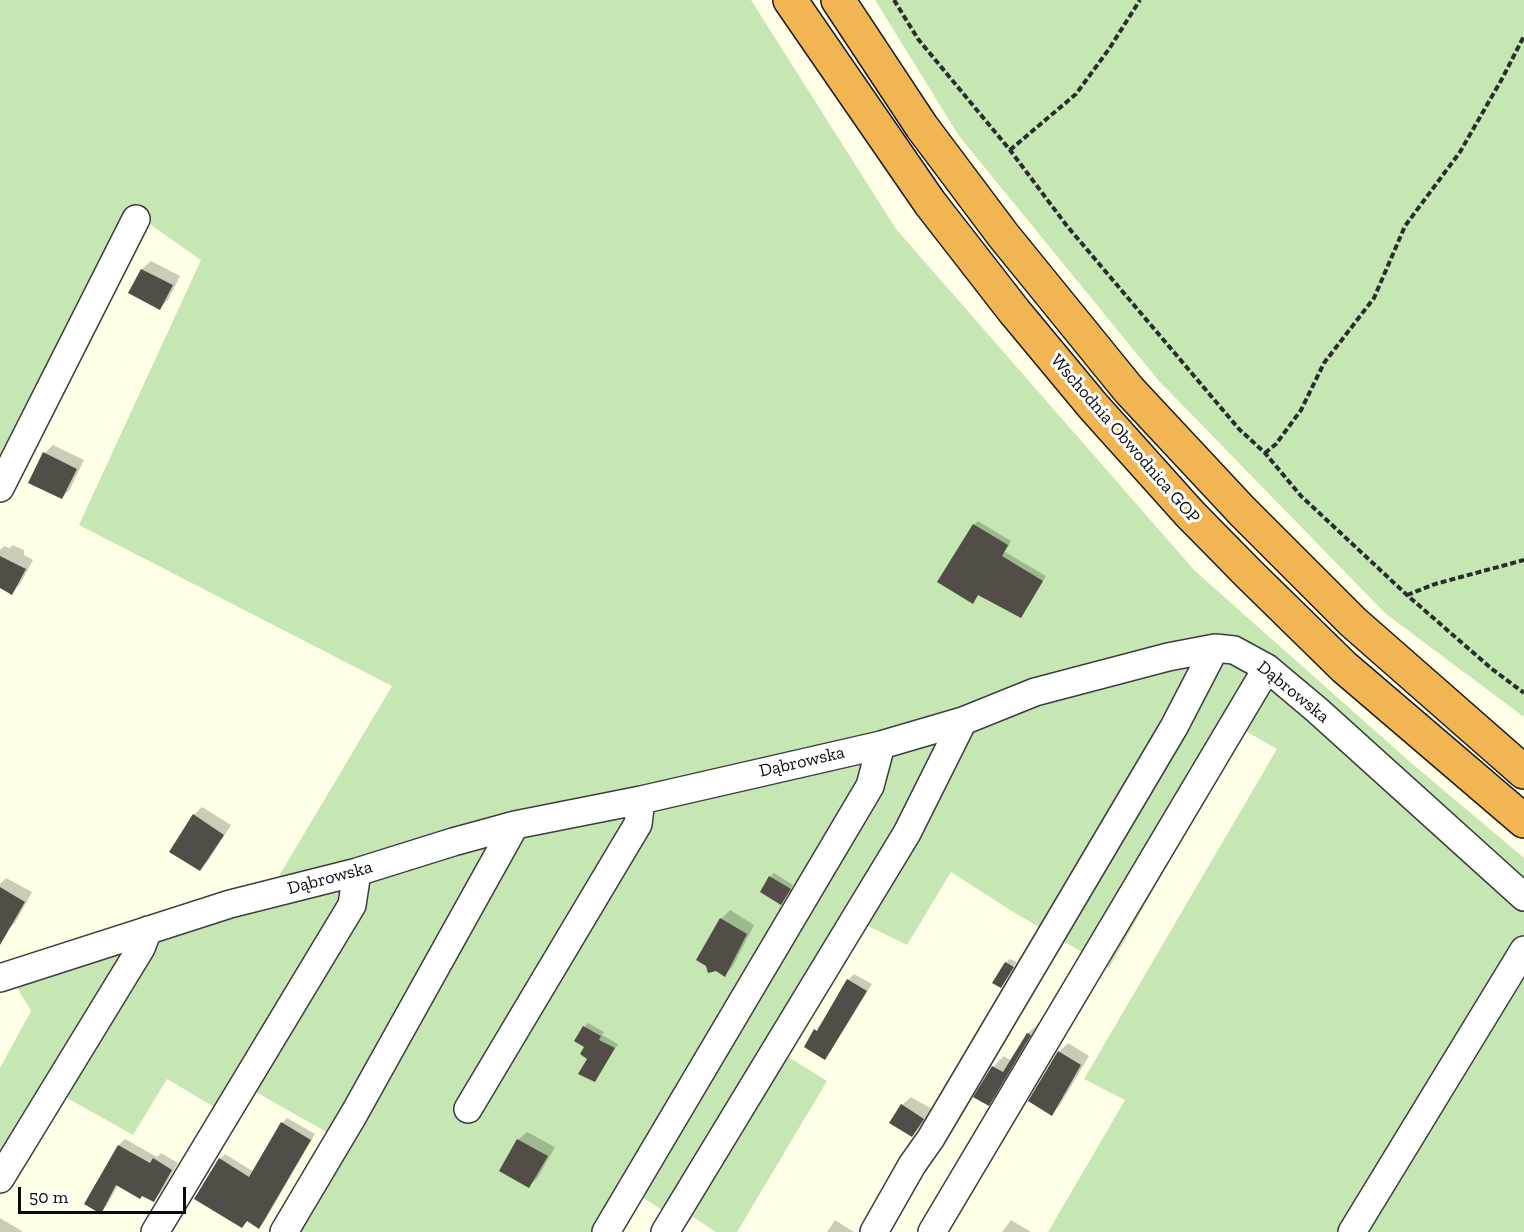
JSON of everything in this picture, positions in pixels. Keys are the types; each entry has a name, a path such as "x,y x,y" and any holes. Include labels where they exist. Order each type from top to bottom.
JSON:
{"highway":[{"name":"Wschodnia Obwodnica GOP","path":"790,0 930,203 1014,311 1093,406 1198,522 1336,659 1524,820"},
{"name":"Wschodnia Obwodnica GOP","path":"838,0 922,127 1003,235 1129,390 1242,511 1353,622 1524,772"}],"lane":[{"path":"0,488 136,219"},
{"path":"874,1232 1174,727 1215,648"},
{"name":"Dąbrowska","path":"0,978 230,904 357,872 515,825 641,800 881,745 963,721 1035,692 1168,657 1215,648 1234,650 1267,668 1317,710 1524,897"},
{"path":"932,1232 1267,668"},
{"path":"665,1232 907,833 963,721"},
{"path":"606,1232 870,786 881,745"},
{"path":"468,1109 638,824 641,800"},
{"path":"284,1232 354,1114 515,825"},
{"path":"155,1232 352,905 357,872"},
{"path":"0,1179 141,948 148,930"},
{"path":"1352,1232 1524,950"}],"path":[{"path":"894,0 918,39 1010,150 1067,226 1239,429 1265,453 1301,496 1407,595 1492,669 1524,693"},
{"path":"1010,150 1076,94 1109,49 1140,0"},
{"path":"1265,453 1276,444 1301,410 1324,363 1374,298 1405,226 1460,152 1493,96 1524,36"},
{"path":"1407,595 1435,584 1524,560"}],"green space":[{"path":"0,0 751,0 896,229 1195,571 1409,761 1524,858 1524,1232 1048,1232 1125,1100 1084,1079 1277,749 1244,730 1109,968 1010,910 951,872 907,945 862,923 782,1053 827,1081 737,1232 716,1232 693,1217 685,1225 636,1193 613,1232 288,1232 339,1139 254,1091 236,1120 167,1079 133,1135 44,1085 0,1160 0,1068 31,1011 2,962 279,876 392,686 79,525 201,260 145,221 0,497"},
{"path":"875,0 1524,0 1524,717 1386,614 1159,381 959,136"}],"building":[{"path":"141,269 173,285 160,310 128,293"},
{"path":"43,452 77,469 62,499 28,483"},
{"path":"973,524 1008,545 1002,556 1043,581 1021,618 978,595 973,604 937,582"},
{"path":"0,556 26,569 12,595 0,588"},
{"path":"193,814 224,835 200,871 169,852"},
{"path":"769,876 791,889 781,905 760,892"},
{"path":"0,887 25,902 0,945"},
{"path":"720,918 747,934 725,977 716,971 708,973 706,966 696,960"},
{"path":"1005,962 1014,967 1001,988 992,983"},
{"path":"847,979 867,991 825,1060 804,1047 814,1029 817,1031"},
{"path":"583,1026 601,1036 599,1040 615,1048 595,1082 578,1074 587,1059 580,1054 584,1047 574,1041"},
{"path":"1027,1033 1031,1035 989,1106 973,1097 992,1066 1003,1072"},
{"path":"1058,1051 1081,1065 1052,1116 1028,1101"},
{"path":"901,1104 924,1119 912,1137 889,1123"},
{"path":"281,1122 311,1140 259,1229 247,1221 242,1228 194,1199 219,1158 249,1177"},
{"path":"517,1139 548,1156 529,1188 499,1171"},
{"path":"118,1145 150,1163 153,1158 172,1170 154,1202 142,1196 140,1199 116,1185 101,1214 84,1204"}]}
